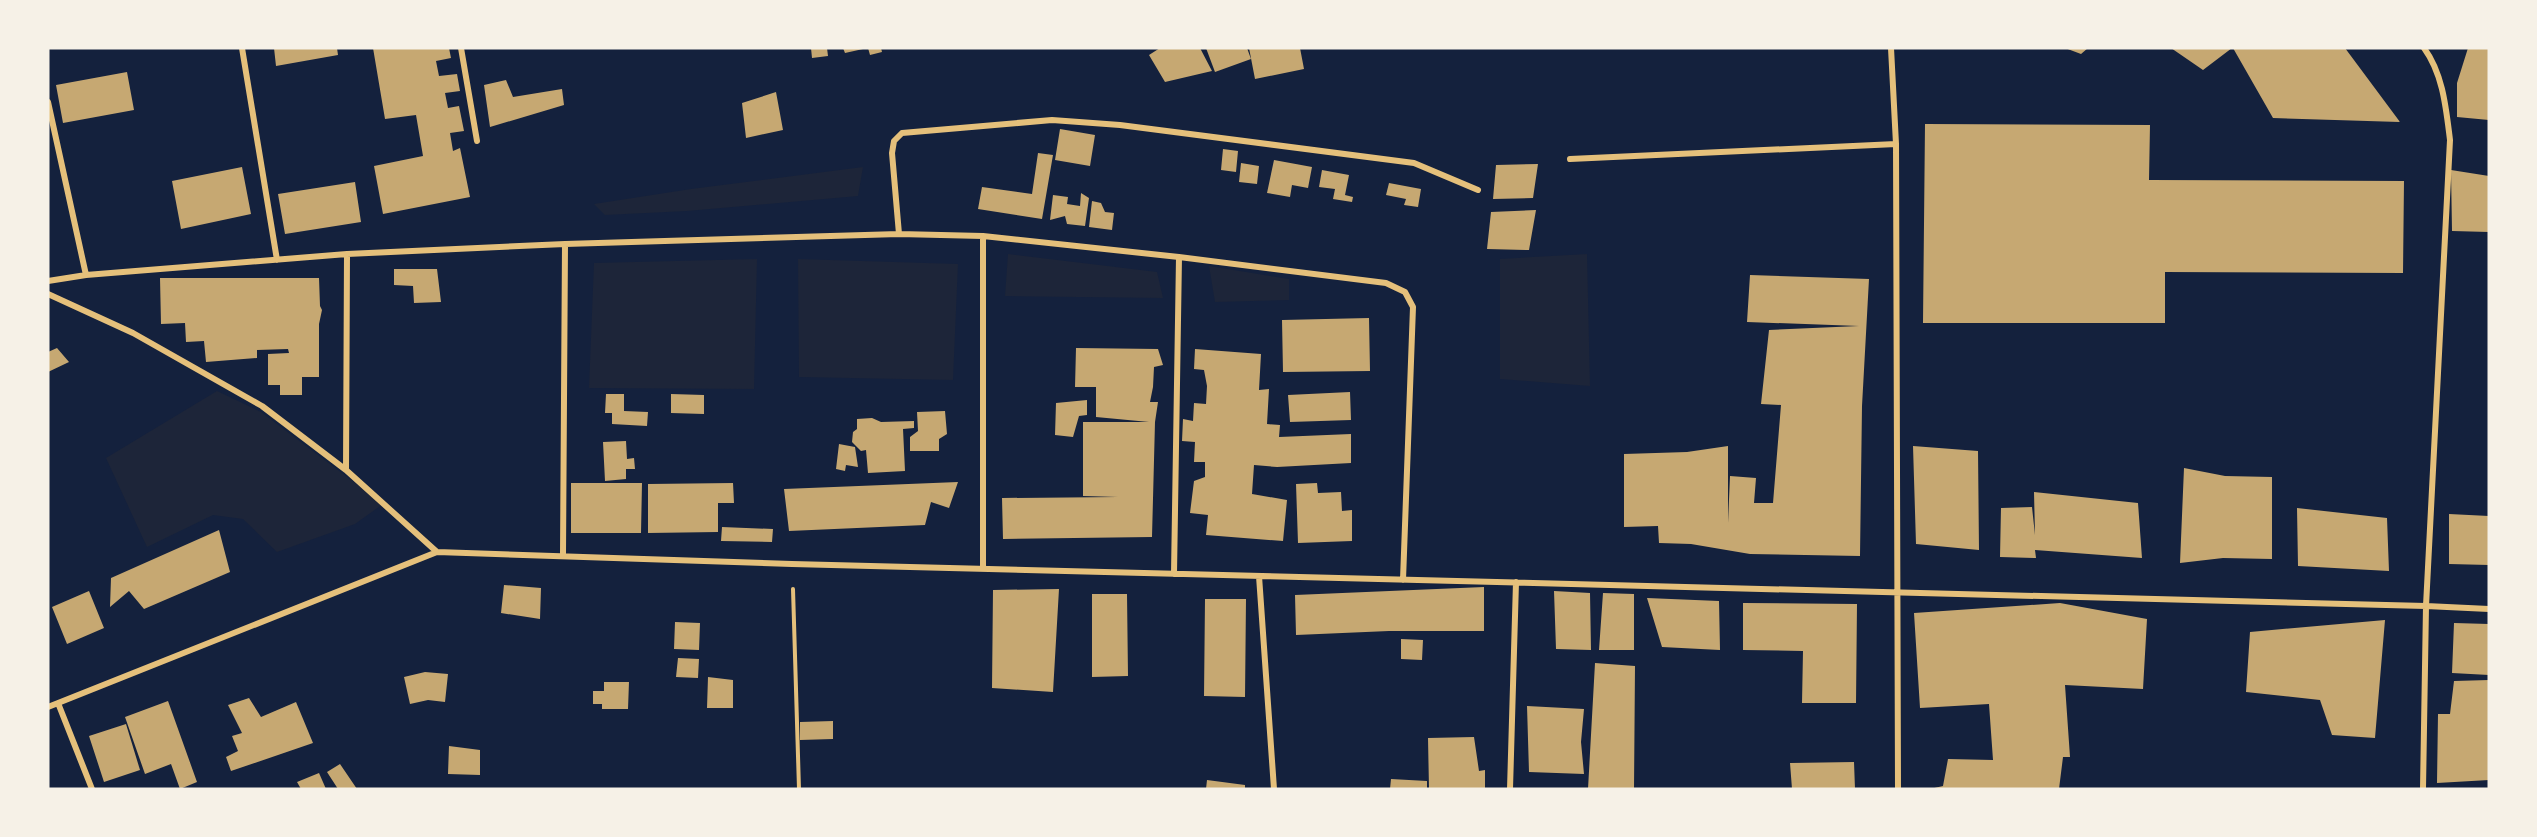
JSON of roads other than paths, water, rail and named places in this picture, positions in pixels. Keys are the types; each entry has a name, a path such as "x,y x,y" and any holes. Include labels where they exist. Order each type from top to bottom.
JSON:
{"street":[{"path":"242,48 277,260"},
{"path":"461,48 477,141"},
{"path":"1891,48 1896,144 1898,789"},
{"path":"2423,789 2426,606 2450,140 2446,103 2434,61 2424,48"},
{"path":"48,102 86,275"},
{"path":"899,234 892,153 894,141 902,134 1052,120 1119,125 1414,163 1478,190"},
{"path":"1570,159 1896,144"},
{"path":"48,281 86,275 347,255 565,244 899,234 983,236 1179,257 1386,283 1405,292 1413,307 1403,580"},
{"path":"983,236 983,569"},
{"path":"563,555 565,244"},
{"path":"346,470 347,255"},
{"path":"1174,573 1179,257"},
{"path":"48,294 133,333 262,406 346,470 437,552"},
{"path":"48,707 437,552 792,564 2489,609"},
{"path":"1258,576 1274,789"},
{"path":"1510,789 1516,582"},
{"path":"58,703 92,789"}]}
